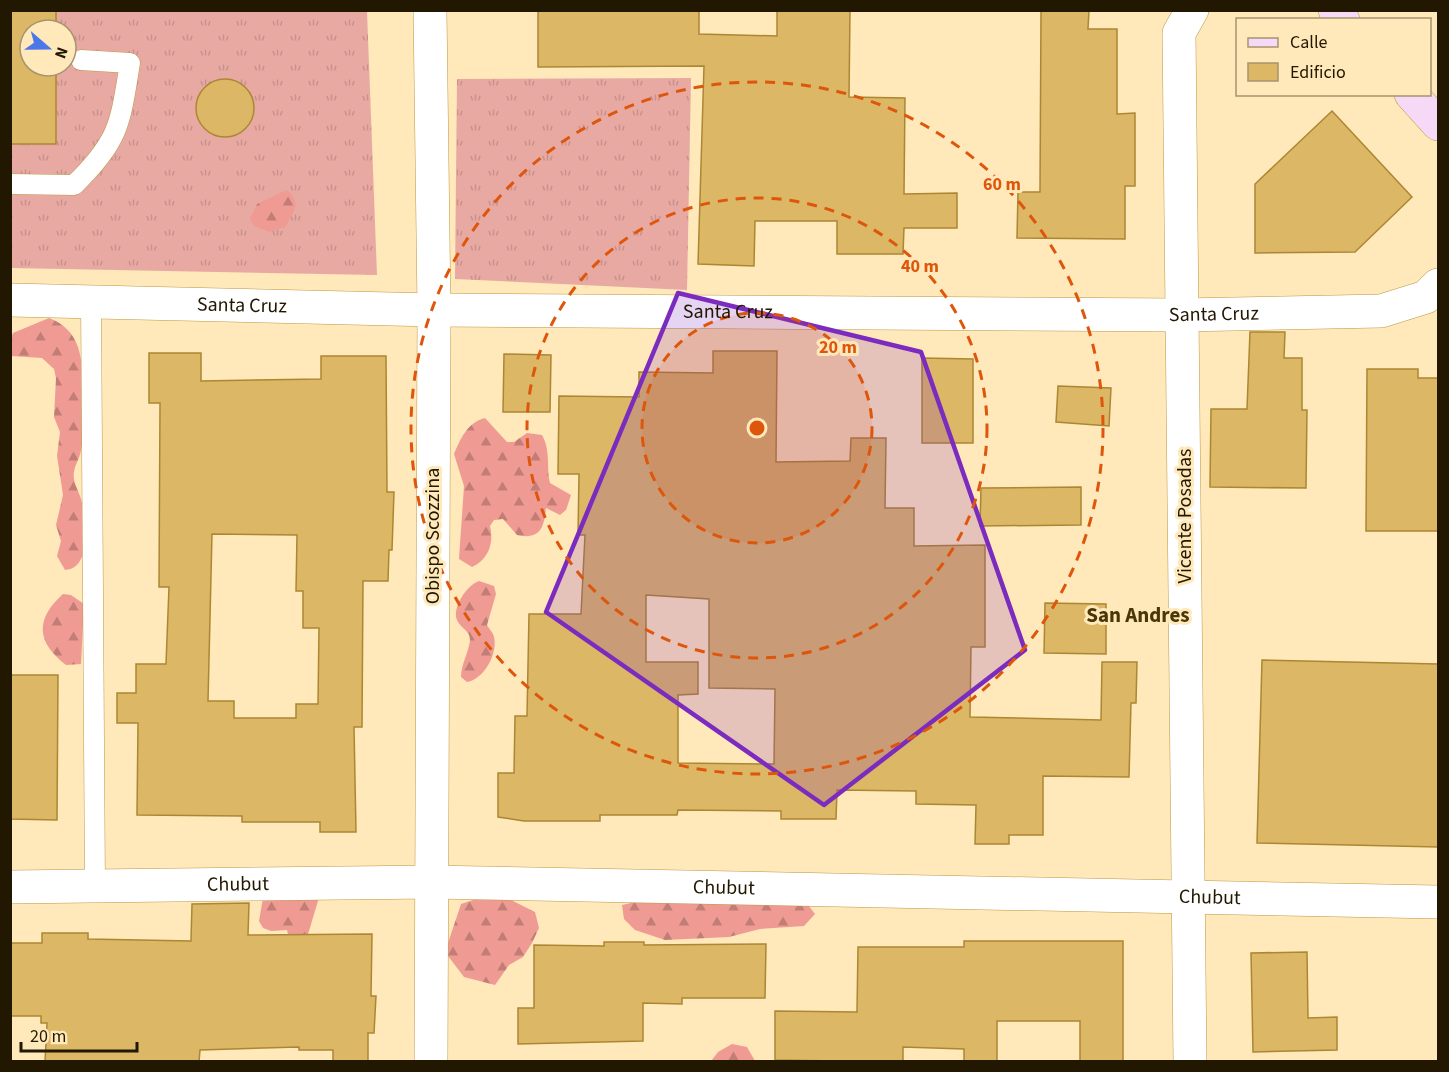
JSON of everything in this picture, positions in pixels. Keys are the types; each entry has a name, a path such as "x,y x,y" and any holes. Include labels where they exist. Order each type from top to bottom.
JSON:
{"main road":[{"path":"1413,96 1438,124"}],"street":[{"name":"Obispo Scozzina","path":"430,10 434,310 431,1062"},
{"name":"Vicente Posadas","path":"1190,1062 1179,33 1192,10"},
{"name":"Santa Cruz","path":"10,300 91,300 434,310 1183,315 1381,312 1426,297 1438,285"},
{"name":"Chubut","path":"10,887 432,882 1438,902"}],"lane":[{"path":"10,184 74,185 100,160 118,129 130,63 81,60"},
{"path":"91,300 94,887"}],"highlighted area":[{"path":"678,293 921,352 1025,650 824,805 546,612"}],"green space":[{"path":"11,11 367,11 377,275 11,268"},
{"path":"691,78 687,290 455,279 457,79"},
{"path":"286,190 294,199 295,208 285,227 269,232 254,226 250,218 257,204"},
{"path":"49,318 62,325 71,334 77,344 82,369 82,440 74,476 84,511 85,543 80,562 74,568 65,570 57,556 61,541 56,525 63,495 57,456 60,432 54,417 56,378 54,369 42,358 11,356 13,333"},
{"path":"485,418 507,442 514,442 527,433 542,435 547,453 550,483 571,495 566,510 560,515 546,508 542,527 531,536 517,535 503,519 494,520 490,526 489,550 483,560 472,567 459,559 464,486 454,454 469,427"},
{"path":"479,581 494,586 496,594 487,625 493,634 495,644 492,658 484,671 467,682 461,677 470,637 460,625 456,615 465,592"},
{"path":"63,594 71,595 84,604 81,664 66,665 49,648 44,639 44,621 47,612"},
{"path":"314,894 318,901 306,941 289,938 287,930 271,931 263,928 259,921 263,898"},
{"path":"507,898 535,912 539,928 532,943 523,957 509,965 495,985 464,977 445,952 461,904 476,899"},
{"path":"653,898 806,902 815,914 804,926 760,929 729,937 665,940 635,930 624,919 622,905"},
{"path":"732,1044 747,1047 755,1061 711,1061 718,1052"}],"building":[{"path":"10,10 56,10 56,18 18,18 18,78 56,78 56,144 10,144"},
{"path":"538,10 699,10 699,34 777,36 777,10 850,10 849,97 905,98 904,194 957,193 957,228 904,228 903,254 837,254 837,221 755,221 754,266 698,264 704,66 538,67"},
{"path":"1041,10 1089,10 1088,29 1117,29 1117,114 1135,113 1135,186 1125,186 1125,239 1017,238 1018,192 1040,192"},
{"path":"219,79 231,79 246,87 254,102 254,114 246,129 231,137 219,137 204,129 196,114 196,102 204,87"},
{"path":"1332,111 1412,197 1355,252 1255,253 1255,184"},
{"path":"1250,332 1285,332 1284,358 1302,358 1302,410 1307,410 1306,488 1210,487 1211,409 1247,409"},
{"path":"713,351 777,351 776,462 850,461 851,438 886,438 885,508 914,508 914,546 985,545 985,647 971,647 970,717 1101,720 1102,662 1137,662 1136,703 1131,703 1129,777 1043,776 1043,835 1009,835 1009,844 975,844 976,805 916,804 916,791 837,790 836,819 781,819 781,811 678,810 677,815 600,815 600,821 524,821 498,817 498,773 514,773 515,716 527,716 529,614 581,614 585,535 578,535 579,474 558,474 559,396 639,397 639,372 713,373","holes":["646,595 709,599 709,688 775,689 774,764 678,763 678,695 698,694 698,662 646,662"]},
{"path":"149,353 201,353 201,381 321,379 321,356 386,356 387,492 394,492 392,550 389,550 388,581 363,581 362,727 354,727 356,832 320,832 320,822 242,822 242,816 137,815 138,723 117,723 117,693 136,693 136,664 166,664 169,587 159,587 160,403 149,403","holes":["212,534 297,535 296,591 303,591 303,628 319,628 318,704 296,704 296,718 234,718 234,701 208,701"]},
{"path":"504,354 551,355 550,412 503,412"},
{"path":"922,358 973,359 973,443 922,443"},
{"path":"1367,369 1418,369 1418,378 1438,378 1438,531 1366,531"},
{"path":"1058,386 1111,388 1109,426 1056,422"},
{"path":"1081,487 1081,525 980,526 981,488"},
{"path":"1045,603 1106,604 1106,654 1044,653"},
{"path":"1262,660 1438,664 1438,847 1257,843"},
{"path":"10,675 58,675 57,820 10,819"},
{"path":"249,903 248,935 372,934 371,996 376,996 374,1033 368,1033 368,1062 333,1062 333,1050 299,1050 299,1047 200,1050 199,1062 45,1062 47,1023 41,1023 41,1016 10,1016 10,943 42,943 42,933 88,933 88,939 191,941 192,904"},
{"path":"964,941 1123,941 1123,1062 1080,1062 1080,1021 997,1021 997,1062 964,1062 964,1049 903,1047 903,1062 775,1060 775,1011 857,1012 858,947 964,947"},
{"path":"604,942 644,942 644,945 766,944 765,998 682,998 682,1004 643,1003 643,1041 518,1044 518,1008 534,1008 534,945 604,946"},
{"path":"1307,952 1308,1018 1337,1017 1337,1050 1253,1052 1251,953"}],"district":[{"name":"San Andres","path":"1138,615"}]}
